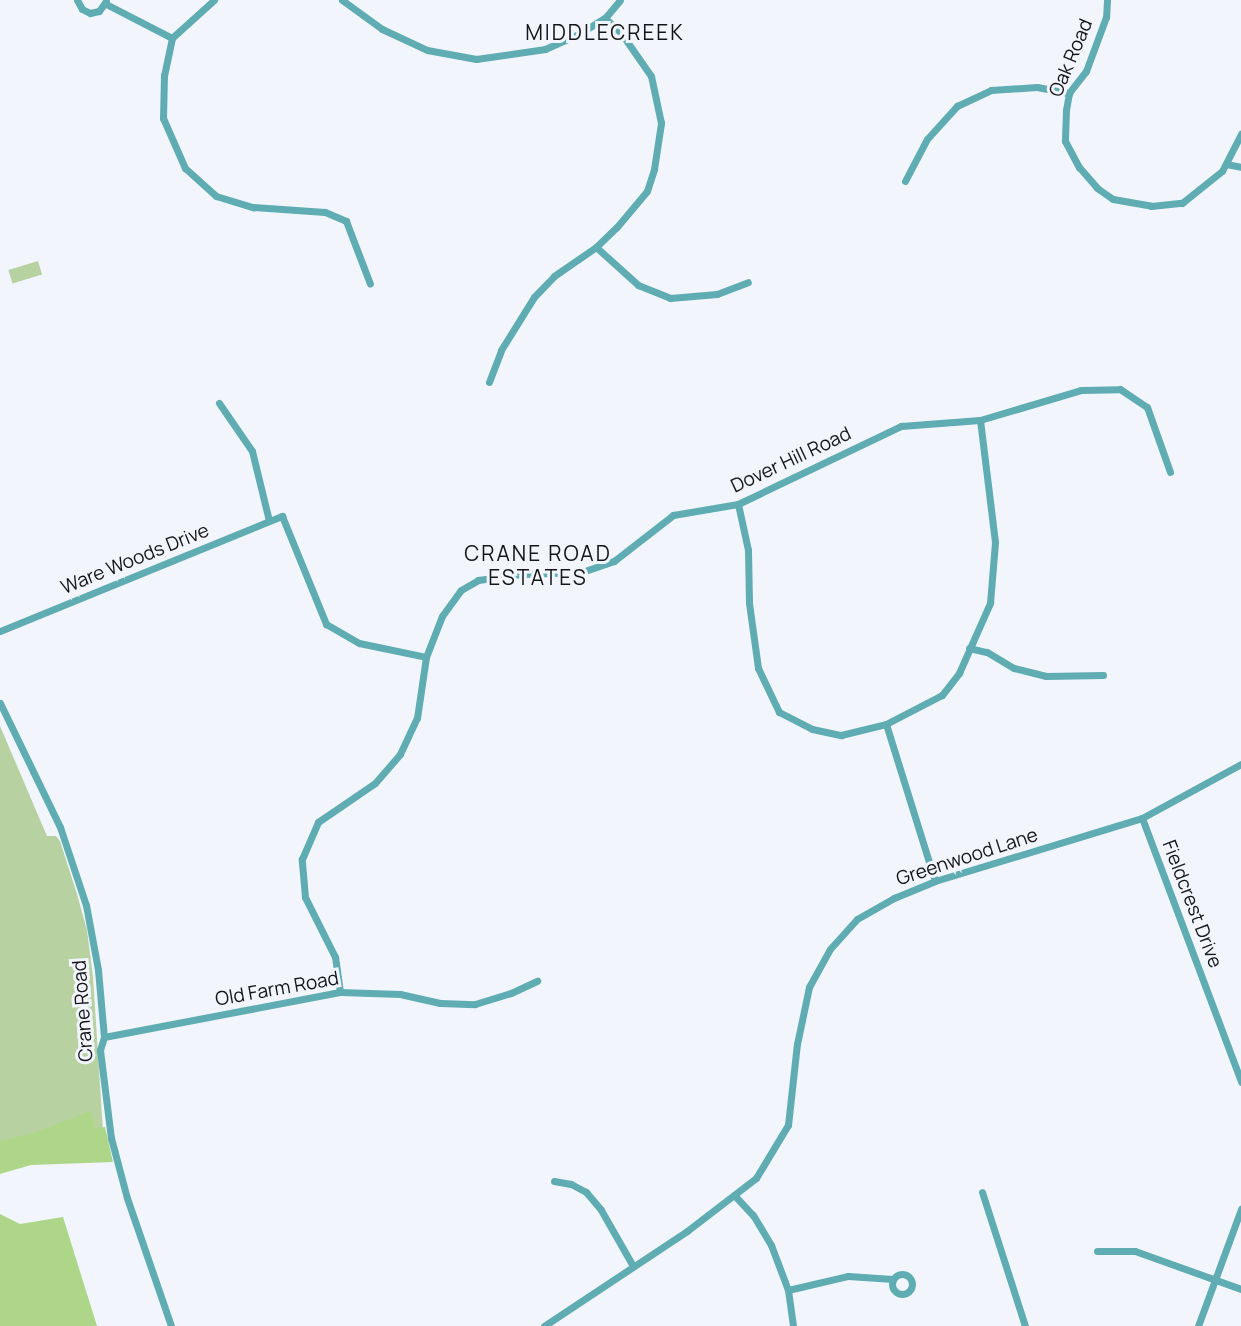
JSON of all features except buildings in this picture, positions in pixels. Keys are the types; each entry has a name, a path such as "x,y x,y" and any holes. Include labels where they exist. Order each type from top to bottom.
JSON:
{"street":[{"path":"77,0 82,9 90,13 99,11 106,2 172,38"},
{"path":"214,0 172,38 164,75 163,118 185,168 216,196 253,207 325,212 346,221 370,284"},
{"path":"342,0 382,29 427,50 476,59 545,49 606,18 620,0"},
{"name":"Oak Road","path":"1107,0 1105,17 1086,71 1069,93 1065,141 1079,167 1097,188 1113,199 1151,206 1182,203 1201,190 1226,164 1241,134"},
{"path":"489,382 501,350 534,297 554,276 596,247 647,191 660,147 661,123 652,76 621,33 606,18"},
{"path":"905,181 927,139 957,106 991,90 1037,88 1069,93"},
{"path":"1226,164 1241,167"},
{"path":"596,247 612,265 638,285 670,298 717,294 748,282"},
{"name":"Dover Hill Road","path":"340,992 335,957 305,897 302,859 318,822 374,783 400,754 417,718 426,657 450,603 478,580 522,574 582,572 614,561 673,515 738,504 901,426 980,420 1081,390 1120,389 1147,407 1170,472"},
{"path":"219,403 252,451 270,521"},
{"path":"738,504 748,550 749,603 758,668 779,712 812,729 841,735 886,724 942,695 959,673 990,603 995,569 995,542 980,420"},
{"name":"Ware Woods Drive","path":"0,631 281,516 326,624 359,643 426,657"},
{"path":"969,648 986,652 1014,668 1046,676 1103,675"},
{"name":"Crane Road","path":"0,703 60,827 75,871 99,970 104,1037 100,1050 111,1138 127,1198 171,1326"},
{"path":"886,724 935,881"},
{"name":"Greenwood Lane","path":"544,1326 735,1196 756,1178 788,1125 797,1044 809,987 830,949 857,919 894,898 935,881 1142,818 1241,764"},
{"name":"Fieldcrest Drive","path":"1142,818 1241,1082"},
{"name":"Old Farm Road","path":"104,1037 340,992 400,995 440,1003 475,1004 511,993 537,981"},
{"path":"554,1181 571,1184 586,1192 601,1210 633,1266"},
{"path":"982,1192 1025,1326"},
{"path":"735,1196 753,1215 771,1245 788,1290 793,1326"},
{"path":"1198,1326 1241,1209"},
{"path":"1097,1251 1135,1251 1241,1289"},
{"path":"788,1290 848,1276 893,1279"}],"green space":[{"path":"38,261 42,274 12,283 8,270"},
{"path":"0,726 47,836 56,836 60,841 87,930 93,977 103,1131 0,1156"},
{"path":"91,1111 95,1128 105,1127 113,1162 31,1165 0,1174 0,1141 34,1133"},
{"path":"0,1214 20,1224 63,1217 97,1326 0,1326"}],"district":[{"name":"MIDDLECREEK","path":"605,32"},
{"name":"CRANE ROAD ESTATES","path":"538,565"}]}
